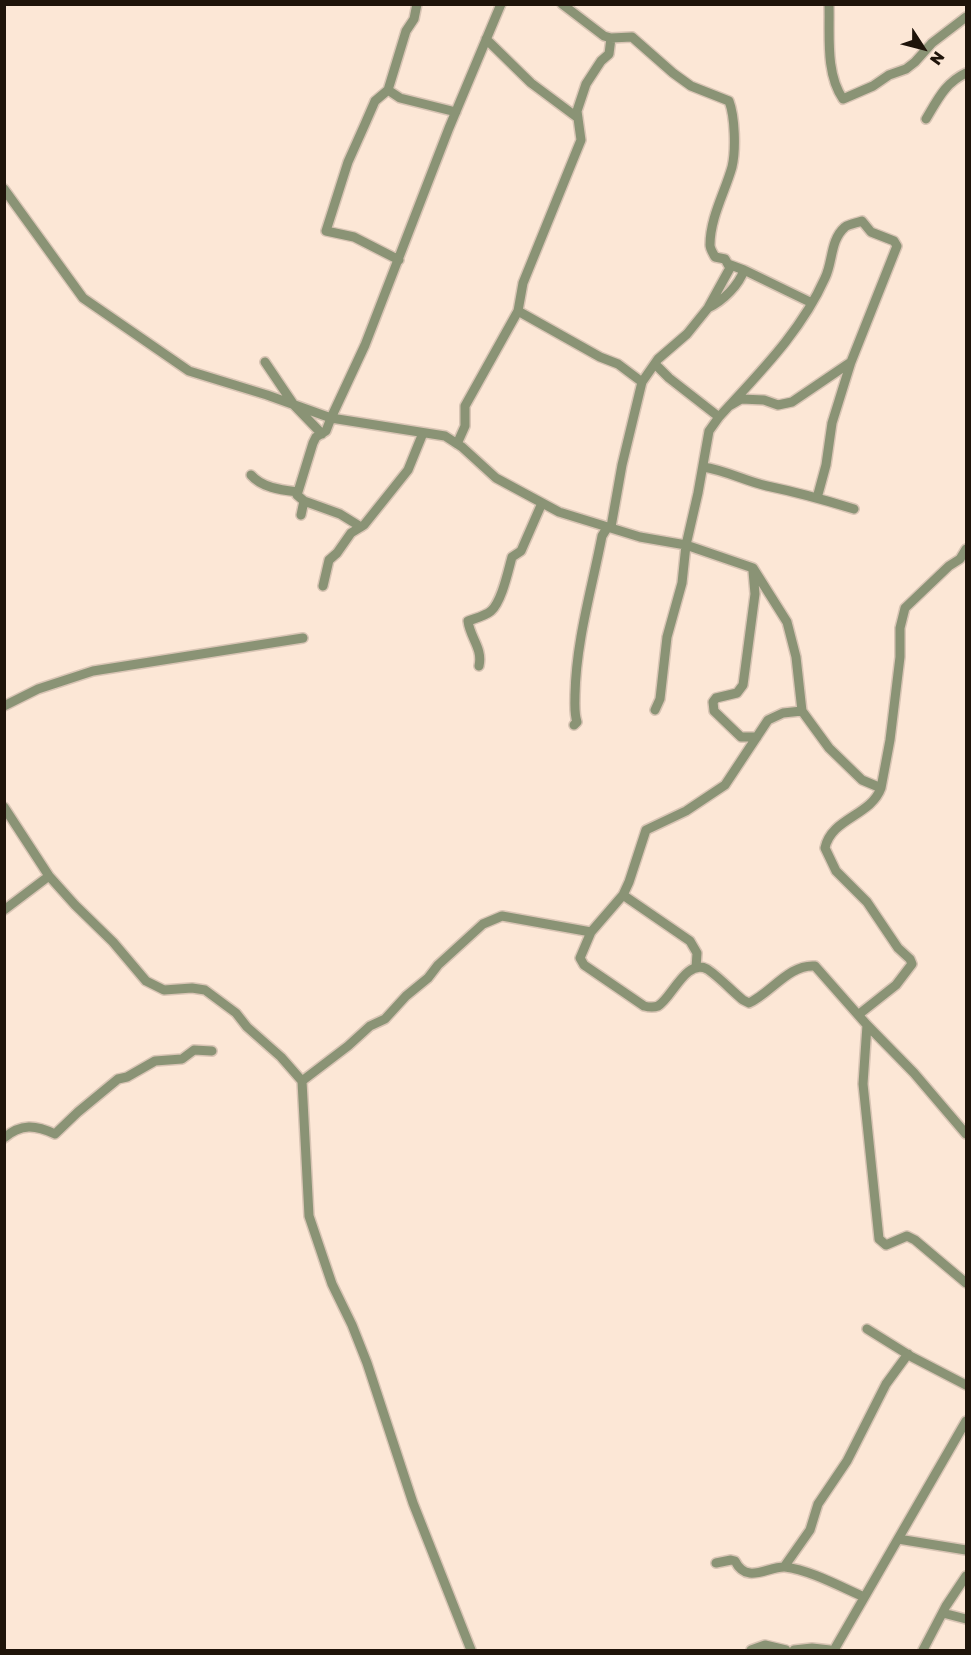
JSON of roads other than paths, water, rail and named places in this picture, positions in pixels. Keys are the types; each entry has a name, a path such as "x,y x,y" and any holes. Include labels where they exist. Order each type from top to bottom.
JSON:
{"street":[{"path":"399,260 354,237 326,231 348,162 375,101 388,90 406,31 414,19 417,4"},
{"path":"361,527 340,514 304,501 297,495 313,443 316,437 327,431 365,345 501,4"},
{"path":"562,4 604,36 632,37 691,86 729,101 732,110 732,165 712,226 709,247 715,257 725,258 730,268 708,308 642,382 622,465 611,527"},
{"path":"829,4 831,64 843,99 915,63 932,43 966,17"},
{"path":"457,444 465,426 465,406 519,311 523,283 581,140 577,111 586,84 609,54 611,38"},
{"path":"486,39 531,83 578,118"},
{"path":"926,118 942,92 953,80 966,73"},
{"path":"388,90 400,98 456,112"},
{"path":"4,189 83,298 189,371 331,418 445,436 496,478 559,512 640,537 686,545 753,568 787,622 796,657 802,711 829,748 862,780 881,788"},
{"path":"655,710 660,699 667,637 681,583 686,545 709,431 792,336 827,276 835,241 846,227 862,221 871,232 894,241 897,246 851,362 832,423 826,465 817,498"},
{"path":"728,264 812,303"},
{"path":"708,308 719,303 741,279 744,270"},
{"path":"519,311 600,357 618,364 642,382"},
{"path":"265,362 294,405 322,434"},
{"path":"729,406 741,399 764,400 778,405 792,402 851,362"},
{"path":"656,364 719,417"},
{"path":"323,586 329,560 351,533 361,527 408,470 423,433"},
{"path":"703,467 718,469 765,485 787,489 854,509"},
{"path":"252,475 255,480 269,486 298,492"},
{"path":"301,515 304,501"},
{"path":"479,666 480,650 468,621 491,610 496,603 507,578 512,557 521,550 542,503"},
{"path":"574,724 577,722 575,682 578,656 590,590 602,536 607,528 611,527"},
{"path":"858,1015 896,985 912,964 898,948 867,902 836,871 825,848 835,828 867,807 881,788 890,740 900,657 900,628 905,608 949,566 960,559 966,549"},
{"path":"753,568 755,594 743,685 737,693 716,698 713,706 714,711 741,737 757,737"},
{"path":"4,706 38,689 93,671 303,638"},
{"path":"802,711 776,715 768,720 725,785 686,811 646,830 623,895 591,932 580,958 584,964 644,1006 657,1006 688,972 696,968 706,969 749,1003 793,971 806,965 815,966 966,1134"},
{"path":"4,807 49,876 113,942 146,981 164,990 192,988 205,990 236,1013 246,1027 280,1057 302,1081 309,1216 332,1284 367,1363 413,1503 471,1650"},
{"path":"4,910 49,876"},
{"path":"623,895 690,941 697,953 696,968"},
{"path":"302,1081 370,1026 385,1019 406,996 428,978 438,964 483,924 496,917 502,916 591,932"},
{"path":"867,1025 863,1084 879,1239 886,1245 907,1236 966,1282"},
{"path":"4,1138 14,1130 39,1126 55,1134 118,1079 127,1077 155,1061 182,1059 194,1050 212,1051"},
{"path":"867,1329 966,1385"},
{"path":"784,1567 810,1530 818,1504 848,1461 886,1384 908,1354"},
{"path":"794,1650 812,1648 832,1650 966,1421"},
{"path":"898,1539 966,1550"},
{"path":"716,1563 735,1561 738,1567 748,1573 762,1573 784,1567 822,1579 864,1598"},
{"path":"923,1650 966,1576"},
{"path":"943,1613 966,1619"},
{"path":"751,1650 765,1645 786,1650"}]}
